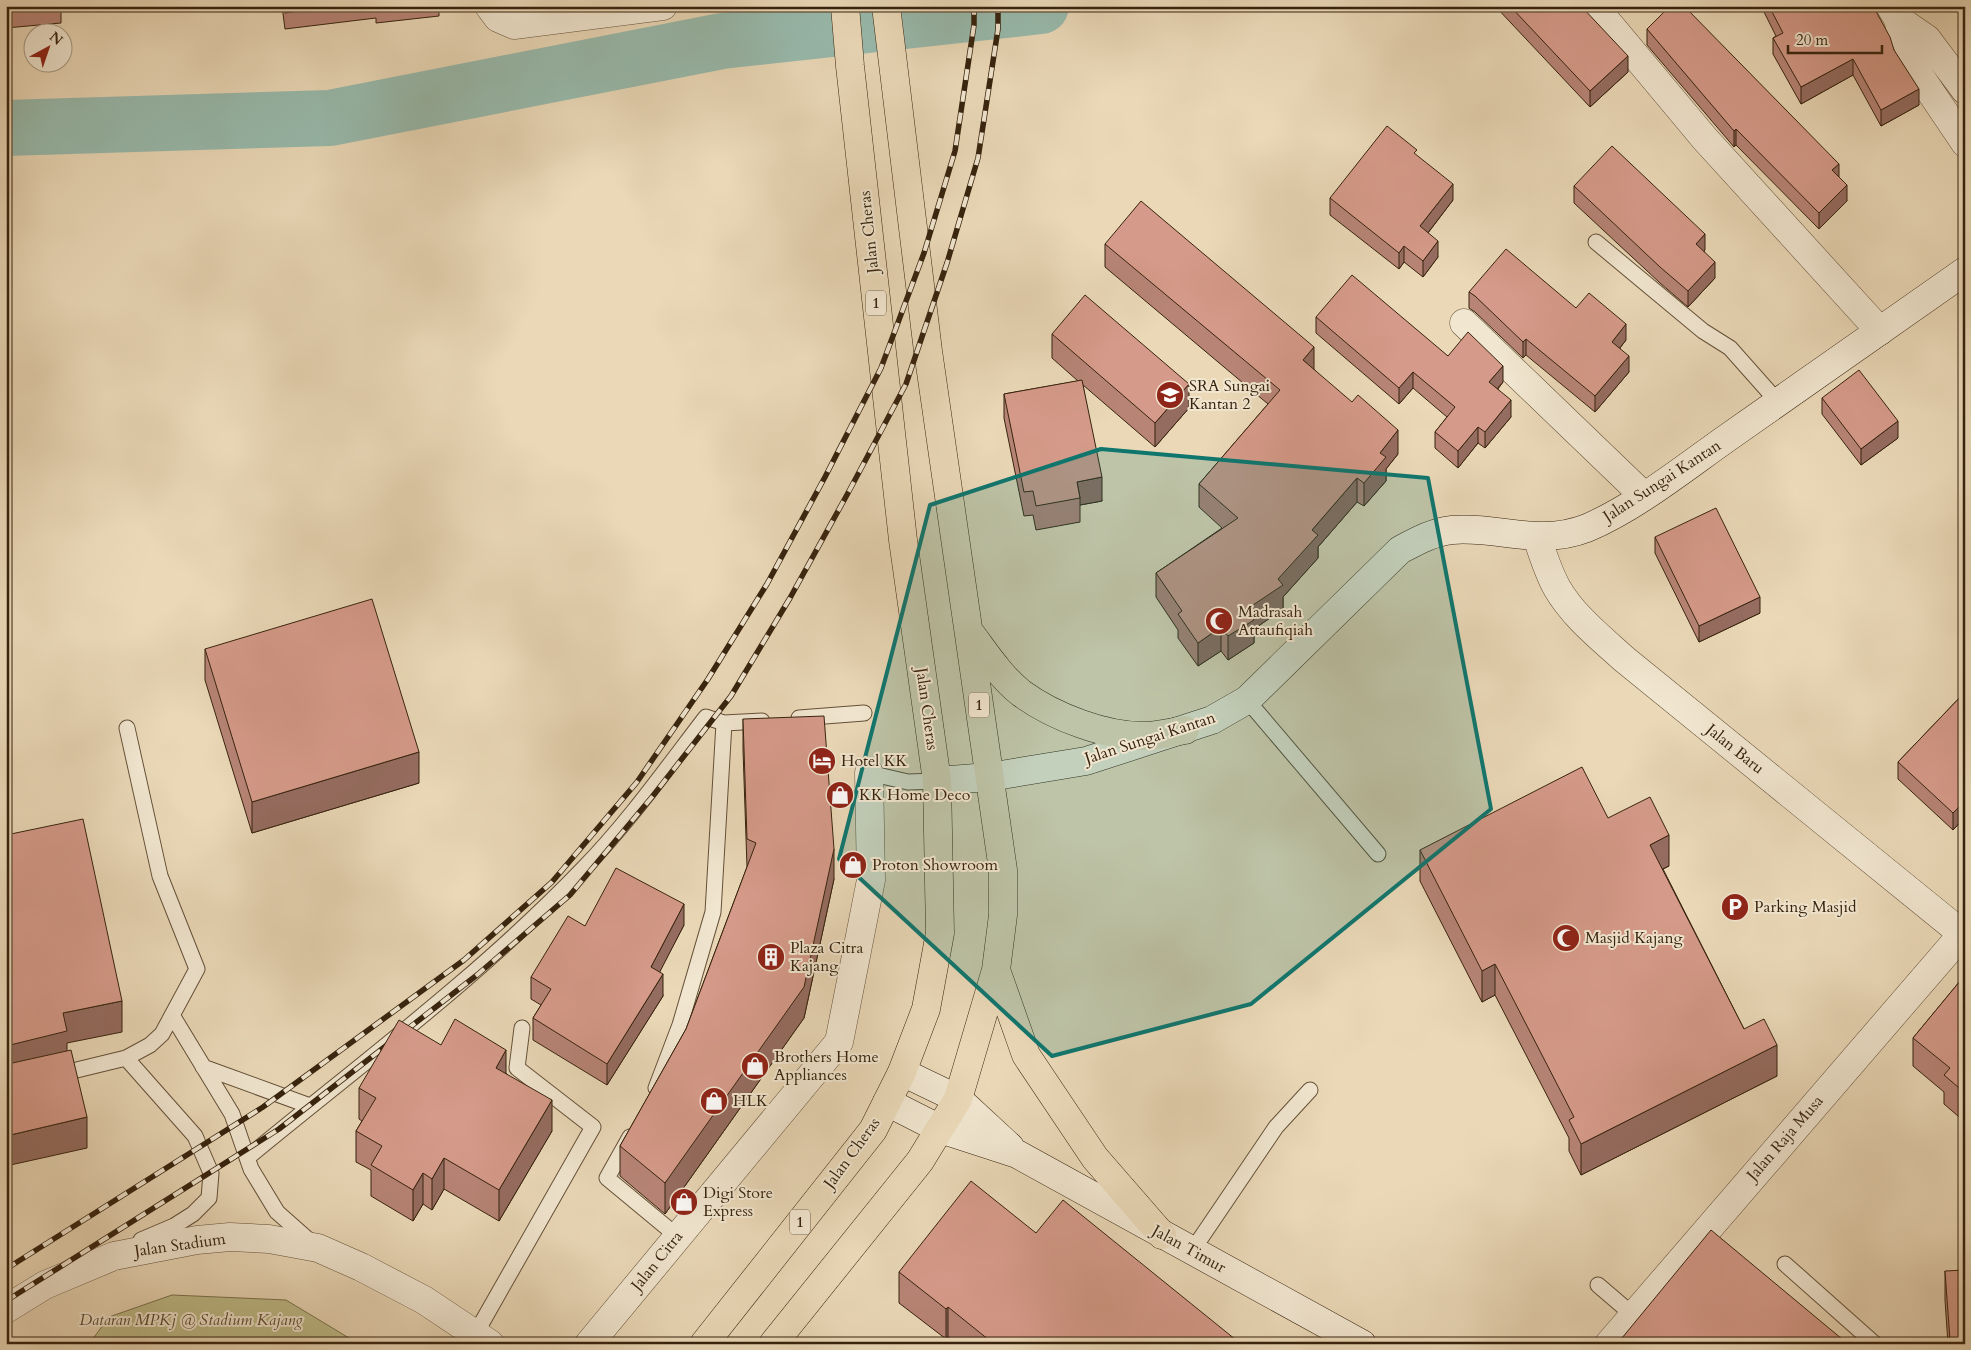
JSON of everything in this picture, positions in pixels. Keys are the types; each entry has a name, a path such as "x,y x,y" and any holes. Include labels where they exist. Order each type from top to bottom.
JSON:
{"main road":[{"name":"Jalan Cheras","path":"704,1342 873,1130 902,1072 926,1009 940,933 937,781 902,540 845,6"},
{"name":"1","path":"773,1344 920,1161 958,1099 996,970 1003,915 1003,870 928,351 886,6"},
{"path":"970,633 997,668 1020,692 1048,710 1081,724 1120,734 1148,736 1185,730"},
{"path":"996,970 1026,1055 1095,1158 1162,1235"}],"street":[{"path":"489,6 498,18 514,25 648,7"},
{"path":"1594,6 1705,139 1880,331"},
{"path":"1894,13 1927,40 1965,90"},
{"path":"1894,13 1907,57 1965,143"},
{"name":"Jalan Sungai Kantan","path":"937,781 989,777 1086,761 1212,720 1247,700 1400,550 1426,536 1450,530 1472,529 1537,537 1564,534 1586,528 1644,496 1965,271"},
{"path":"1464,323 1644,496"},
{"name":"Jalan Baru","path":"1537,537 1557,589 1569,606 1599,636 1624,659 1964,933"},
{"name":"Jalan Citra","path":"589,1344 839,1042 871,880 869,773"},
{"name":"Jalan Raja Musa","path":"1609,1344 1964,933"},
{"name":"Jalan Timur","path":"902,1072 958,1099 1017,1154"},
{"name":"Jalan Timur","path":"887,1102 940,1129 1017,1154 1362,1344"},
{"name":"Jalan Stadium","path":"6,1309 45,1284 114,1256 197,1240 230,1237 270,1239 318,1248 361,1267 424,1300 483,1338"}],"lane":[{"path":"1596,242 1703,331 1730,348 1778,402"},
{"path":"1247,700 1378,854"},
{"path":"247,1158 495,956 582,871 619,831 706,718 724,723 864,713"},
{"path":"649,1102 680,1025 713,912 724,723"},
{"path":"43,1078 126,1058 139,1052 162,1034 197,969 160,876 127,728"},
{"path":"869,773 908,782 937,781"},
{"path":"172,1015 232,1114 251,1169 277,1212 318,1248"},
{"path":"483,1338 593,1127 516,1068 522,1028"},
{"path":"114,1256 144,1239 174,1226 193,1214 209,1198 211,1173 195,1136 126,1058"},
{"path":"203,1067 310,1106"},
{"path":"1192,1251 1276,1127 1310,1090"},
{"path":"635,1127 607,1178 677,1236"},
{"path":"1785,1264 1875,1344"},
{"path":"1598,1285 1634,1315"}],"highlighted area":[{"path":"1101,449 1428,478 1491,809 1251,1004 1052,1056 839,859 930,505"}],"green space":[{"name":"Dataran MPKj @ Stadium Kajang","path":"172,1295 286,1300 359,1344 89,1344 109,1317"}],"building":[{"path":"6,6 61,6 61,7 6,12"},
{"path":"284,6 336,6 285,13"},
{"path":"1510,6 1581,6 1628,56 1590,91"},
{"path":"1670,6 1684,6 1839,164 1832,170 1847,185 1819,213 1736,129 1734,131 1647,29"},
{"path":"1769,6 1873,6 1890,37 1894,50 1919,89 1881,110 1853,59 1801,87 1773,38 1783,33"},
{"path":"1387,126 1417,150 1414,153 1453,184 1420,226 1438,241 1423,261 1404,246 1399,253 1330,198"},
{"path":"1612,146 1705,234 1696,244 1715,262 1688,291 1574,186"},
{"path":"1141,201 1314,347 1303,360 1352,402 1358,395 1398,430 1380,453 1386,457 1364,483 1357,478 1312,530 1318,535 1278,579 1283,585 1247,609 1254,620 1228,636 1221,627 1198,643 1178,614 1182,611 1156,573 1238,518 1199,484 1280,390 1105,244"},
{"path":"1506,249 1576,308 1589,293 1626,324 1612,342 1629,356 1595,396 1526,339 1523,342 1469,292"},
{"path":"1352,275 1448,356 1468,332 1503,366 1489,382 1511,400 1485,432 1478,427 1458,451 1435,432 1455,407 1413,372 1399,388 1316,317"},
{"path":"1085,295 1189,384 1155,423 1052,334"},
{"path":"1859,370 1898,421 1861,449 1822,398"},
{"path":"1082,380 1102,477 1077,482 1080,498 1036,506 1033,491 1024,492 1004,394"},
{"path":"1716,508 1760,597 1699,626 1655,537"},
{"path":"372,599 419,752 252,802 205,649"},
{"path":"1965,692 1965,801 1953,813 1898,762"},
{"name":"Plaza Citra Kajang","path":"824,716 834,849 804,987 665,1183 620,1146 686,1029 756,843 747,839 743,719"},
{"name":"Masjid Kajang","path":"1582,767 1608,818 1650,797 1669,835 1650,845 1744,1029 1764,1019 1777,1045 1581,1144 1569,1120 1574,1117 1495,964 1482,971 1420,850"},
{"path":"83,819 122,1001 63,1013 67,1031 6,1046 6,835"},
{"path":"616,868 684,904 651,967 663,974 607,1064 533,1018 551,989 531,977 568,916 585,926"},
{"path":"1965,975 1965,1093 1944,1075 1950,1068 1913,1038"},
{"path":"455,1019 506,1050 496,1068 552,1100 499,1190 444,1158 432,1179 423,1173 413,1190 371,1165 382,1146 356,1131 376,1098 359,1088 399,1020 441,1045"},
{"path":"71,1050 87,1117 6,1136 6,1064"},
{"path":"971,1181 1036,1233 1063,1200 1241,1344 994,1344 948,1307 946,1309 899,1272"},
{"path":"1711,1230 1848,1344 1617,1344"},
{"path":"1965,1270 1965,1344 1955,1344 1950,1340 1945,1271"}],"waterway":[{"path":"6,128 330,118 722,41 1041,6"}],"railway":[{"path":"6,1269 263,1107 464,960 552,882 637,782 708,679 767,584 881,368 924,253 955,151 974,25 974,6"},
{"path":"6,1301 279,1129 477,975 570,895 652,797 731,696 790,598 906,384 947,263 978,158 998,29 998,6"}],"place":[{"name":"SRA Sungai Kantan 2","path":"1170,395"},
{"name":"Madrasah Attaufiqiah","path":"1219,621"},
{"name":"Hotel KK","path":"822,761"},
{"name":"KK Home Deco","path":"840,795"},
{"name":"Proton Showroom","path":"853,865"},
{"name":"Parking Masjid","path":"1735,907"},
{"name":"Masjid Kajang","path":"1566,938"},
{"name":"Plaza Citra Kajang","path":"771,957"},
{"name":"Brothers Home Appliances","path":"755,1066"},
{"name":"HLK","path":"714,1101"},
{"name":"Digi Store Express","path":"684,1202"}]}
